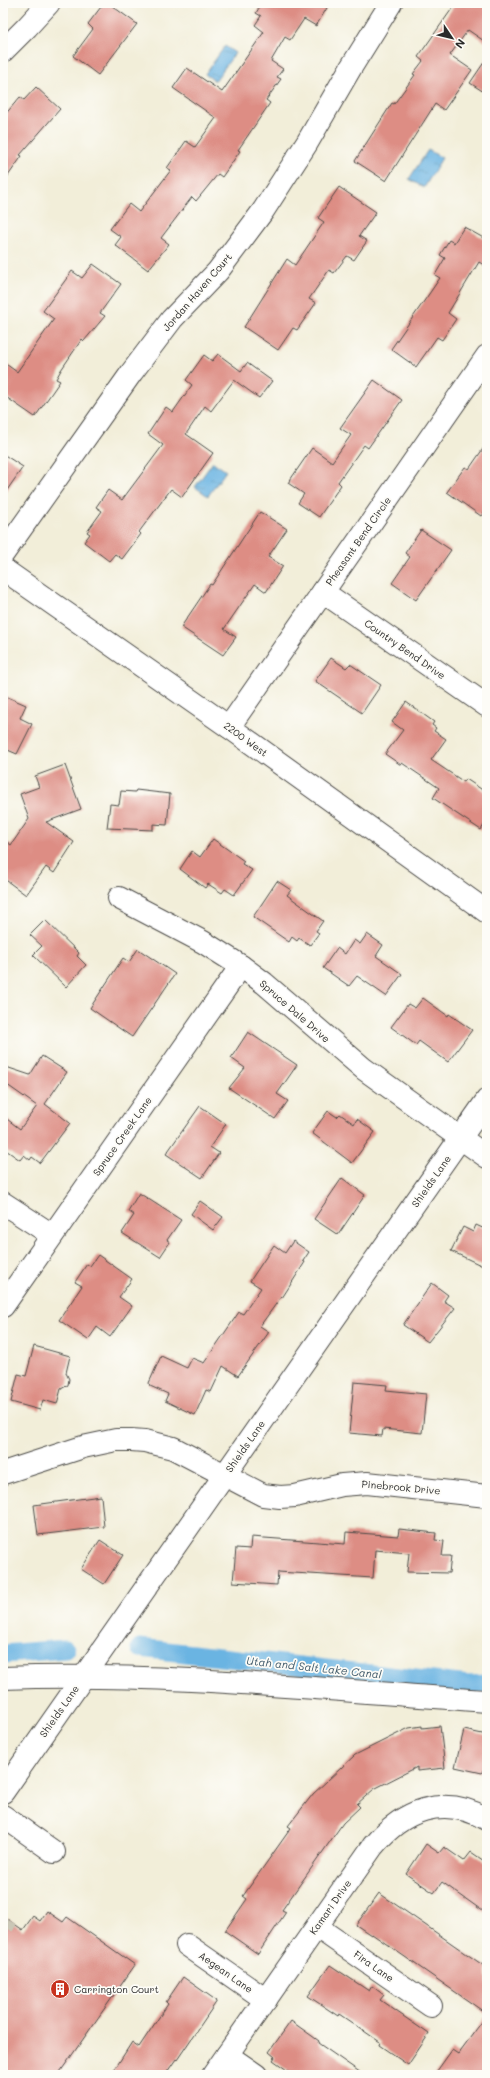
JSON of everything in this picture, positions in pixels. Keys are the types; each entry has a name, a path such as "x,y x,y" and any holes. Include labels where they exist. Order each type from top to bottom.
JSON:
{"street":[{"path":"3,51 49,3"},
{"name":"Jordan Haven Court","path":"3,554 132,372 172,319 218,271 263,211 307,143 350,69 391,3"},
{"name":"Pheasant Bend Circle","path":"229,726 487,356"},
{"name":"2200 West","path":"3,570 229,726 487,912"},
{"name":"Country Bend Drive","path":"323,592 487,706"},
{"name":"Spruce Dale Drive","path":"120,898 203,942 241,966 264,983 364,1069 487,1157"},
{"name":"Spruce Creek Lane","path":"3,1306 241,966"},
{"name":"Shields Lane","path":"3,1792 487,1100"},
{"path":"3,1203 52,1235"},
{"name":"Pinebrook Drive","path":"3,1473 83,1447 116,1440 131,1440 145,1441 173,1448 263,1495 280,1497 295,1496 342,1485 367,1483 487,1496"},
{"path":"3,1678 83,1676 223,1681 487,1701"},
{"name":"Kamari Drive","path":"213,2075 373,1846 383,1834 400,1821 423,1809 442,1807 460,1809 478,1814 487,1819"},
{"path":"3,1816 54,1852"},
{"name":"Fira Lane","path":"317,1927 432,2006"},
{"name":"Aegean Lane","path":"187,1945 266,2000"},
{"path":"227,2055 256,2075"}],"water":[{"path":"225,46 235,53 215,81 205,74"},
{"path":"428,150 442,158 424,188 409,179"},
{"path":"213,462 226,471 208,496 195,487"}],"building":[{"path":"104,3 108,3 137,24 98,75 73,56 93,29 88,24"},
{"path":"262,3 319,3 327,8 316,26 304,19 290,40 285,37 271,61 283,69 277,77 281,79 266,100 270,103 238,150 240,151 222,177 218,174 196,201 192,197 161,238 169,244 148,270 115,245 121,237 110,229 129,204 139,212 171,170 167,168 186,141 195,147 216,118 173,88 187,68 222,92 264,32 255,25 261,16 256,13"},
{"path":"456,3 487,3 487,43 468,30 450,55 472,70 444,110 435,104 386,181 355,161 392,103 394,104 415,75 413,74 423,61 418,57"},
{"path":"487,58 487,94 470,83"},
{"path":"36,87 60,109 20,155 22,156 3,183 3,117 20,97 24,100"},
{"path":"339,187 376,212 359,236 367,241 354,260 347,256 334,273 329,270 309,299 316,303 297,330 293,328 278,350 244,327 287,259 295,265 324,222 318,218"},
{"path":"464,227 487,240 487,267 479,262 448,313 456,319 442,340 437,337 416,367 391,349 440,278 435,275 445,258 440,255 449,240 454,243"},
{"path":"93,264 121,284 100,313 105,316 84,341 82,339 56,379 60,381 35,417 3,395 3,362 17,372 54,319 43,311 72,271 82,278"},
{"path":"218,354 241,371 247,363 272,381 259,398 234,380 211,411 205,406 186,434 213,453 182,497 171,489 139,532 141,534 122,559 115,554 109,561 84,542 90,534 87,532 102,511 96,507 108,490 122,500 163,445 148,434 166,407 173,412 192,385 186,380 204,355 212,361"},
{"path":"374,380 402,400 368,448 364,445 338,482 341,485 319,517 298,503 304,494 288,483 312,448 332,462 351,435 340,428"},
{"path":"487,443 487,508 481,516 447,492 465,467 469,469"},
{"path":"3,454 23,467 3,496"},
{"path":"260,512 287,529 268,557 283,566 266,592 255,584 224,629 236,637 223,655 181,627 210,584 212,585"},
{"path":"421,530 451,550 416,600 392,583 410,557 405,553"},
{"path":"331,658 346,668 350,664 381,685 362,713 315,681"},
{"path":"3,695 26,705 20,718 32,724 17,754 3,748"},
{"path":"406,702 434,722 432,725 436,728 434,731 446,739 431,760 464,782 466,779 487,793 487,820 481,830 433,798 439,788 402,763 401,765 385,754 403,730 392,722"},
{"path":"65,765 81,809 46,822 74,842 54,873 46,867 26,895 3,878 3,839 11,845 29,819 20,794 39,787 35,776"},
{"path":"136,790 170,794 167,825 153,824 153,830 107,828 110,804 119,805 121,791 135,792"},
{"path":"213,839 244,861 242,864 252,870 234,895 225,889 222,893 208,884 205,888 180,869 192,851 200,857"},
{"path":"277,881 291,890 287,895 323,921 316,931 319,933 310,945 299,938 297,941 292,937 289,942 253,917"},
{"path":"45,920 79,953 77,956 86,965 66,987 33,955 42,946 30,935"},
{"path":"367,934 383,945 376,956 402,974 386,996 357,976 349,986 323,968 337,948 345,954 354,940 360,944"},
{"path":"138,949 175,974 132,1037 90,1008 123,958 129,962"},
{"path":"423,998 448,1016 449,1014 472,1030 448,1062 419,1041 416,1045 391,1027 408,1004 415,1008"},
{"path":"248,1032 297,1065 277,1094 288,1101 275,1119 229,1088 245,1068 231,1058"},
{"path":"42,1056 67,1072 45,1104 70,1123 40,1163 32,1157 30,1160 24,1155 20,1160 3,1148 3,1116 20,1129 37,1106 3,1082 3,1066 30,1075"},
{"path":"200,1106 226,1124 210,1147 219,1153 202,1178 166,1154"},
{"path":"328,1111 337,1117 340,1114 354,1124 357,1119 375,1132 352,1163 312,1133"},
{"path":"342,1178 365,1195 338,1235 314,1219"},
{"path":"139,1193 181,1220 167,1240 170,1242 160,1257 122,1233 134,1215 128,1211"},
{"path":"200,1201 223,1217 213,1230 191,1214"},
{"path":"476,1225 487,1230 487,1268 451,1251 463,1227 473,1232"},
{"path":"293,1241 309,1252 303,1261 305,1262 282,1298 281,1297 260,1326 269,1332 238,1376 223,1366 211,1392 206,1390 195,1415 165,1401 168,1394 150,1386 149,1383 161,1356 187,1368 192,1358 204,1363 239,1312 243,1314 261,1288 250,1281 274,1245 285,1253"},
{"path":"98,1255 132,1279 119,1297 132,1306 110,1337 97,1327 88,1340 59,1320 82,1286 75,1282 87,1264 90,1266"},
{"path":"432,1283 448,1295 444,1301 455,1308 428,1342 403,1325"},
{"path":"34,1346 70,1356 66,1373 69,1379 68,1385 61,1389 57,1404 43,1400 40,1410 11,1402 18,1374 26,1376"},
{"path":"354,1382 387,1385 386,1390 426,1394 422,1433 383,1429 382,1436 349,1433"},
{"path":"101,1496 104,1527 38,1535 34,1505"},
{"path":"399,1529 436,1533 435,1540 444,1541 442,1556 451,1556 449,1573 407,1572 409,1553 375,1550 373,1578 278,1572 277,1585 233,1582 236,1548 250,1549 251,1537 345,1544 346,1532 398,1536"},
{"path":"100,1540 123,1555 104,1584 81,1569"},
{"path":"422,1726 422,1728 440,1726 445,1768 417,1771 417,1767 374,1789 357,1804 360,1807 343,1823 282,1910 286,1912 258,1954 225,1931 247,1899 243,1896 291,1828 288,1826 313,1794 355,1755 409,1728"},
{"path":"464,1730 487,1735 487,1771 483,1770 482,1773 455,1767"},
{"path":"426,1844 439,1853 444,1847 464,1861 471,1852 487,1863 487,1914 442,1882 434,1893 406,1874"},
{"path":"379,1893 487,1968 487,2014 372,1934 371,1935 356,1925"},
{"name":"Carrington Court","path":"47,1911 63,1922 67,1917 135,1965 58,2075 3,2075 3,1916 23,1930 33,1916 40,1921"},
{"path":"330,1965 369,1991 372,1986 384,1995 380,2000 429,2034 408,2065 379,2045 380,2042 339,2014 338,2016 308,1996"},
{"path":"183,1977 217,2001 177,2060 176,2059 165,2075 111,2075 132,2042 139,2047 168,2004 166,2002"},
{"path":"487,2015 487,2075 434,2075 452,2050 458,2054"},
{"path":"291,2021 319,2041 318,2043 364,2075 294,2075 273,2060 275,2057 269,2052"}],"waterway":[{"name":"Utah and Salt Lake Canal","path":"140,1648 469,1685 487,1684"},
{"name":"Utah and Salt Lake Canal","path":"3,1654 65,1649"}],"tunnel":[{"path":"3,1926 7,1919"}],"place":[{"name":"Carrington Court","path":"60,1989"}]}
